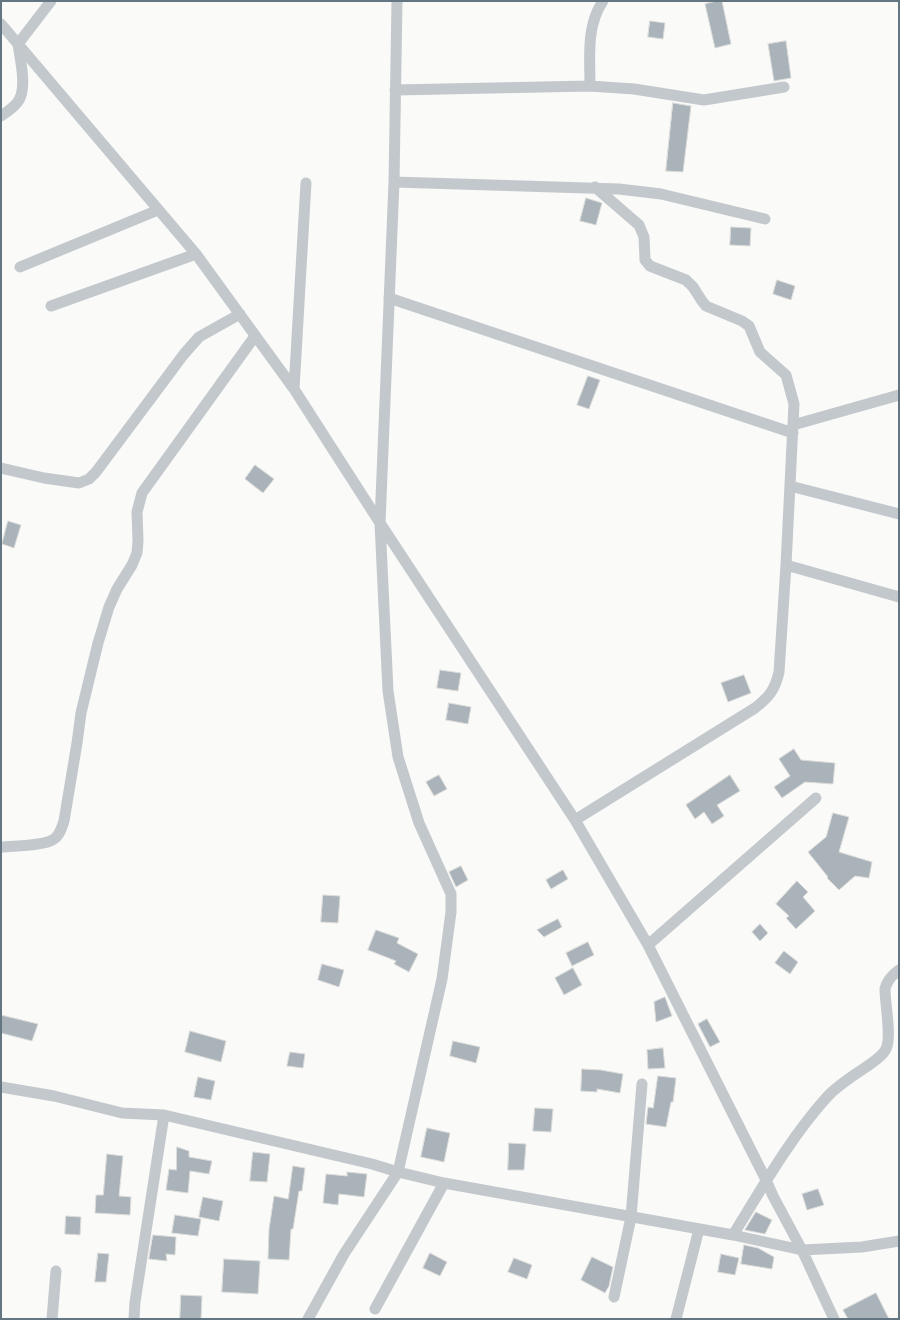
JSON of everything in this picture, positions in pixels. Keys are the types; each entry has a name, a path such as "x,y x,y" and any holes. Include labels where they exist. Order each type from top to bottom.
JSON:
{"street":[{"path":"1,116 19,101 22,90 18,44 51,1"},
{"path":"308,1319 344,1254 398,1172 442,979 451,912 451,894 419,823 398,757 388,691 380,523 394,182 397,1"},
{"path":"590,86 590,32 599,6 603,1"},
{"path":"1,24 196,254 240,314 294,389 575,820 648,945 773,1196 802,1250 834,1319"},
{"path":"396,90 590,86 634,89 704,100 784,87"},
{"path":"394,182 619,189 661,194 765,219"},
{"path":"294,389 306,183"},
{"path":"575,820 754,708 772,692 779,672 794,404 786,375 760,352 749,326 742,321 706,306 686,280 650,266 645,260 644,237 639,224 595,187"},
{"path":"20,268 158,210"},
{"path":"50,306 196,254"},
{"path":"389,298 793,429 899,394"},
{"path":"1,468 44,478 80,483 89,480 184,354 199,338 240,314"},
{"path":"1,847 45,842 55,838 60,831 64,821 78,743 81,713 98,643 109,606 132,565 137,552 137,512 142,493 255,336"},
{"path":"790,486 899,514"},
{"path":"786,565 899,597"},
{"path":"648,945 816,798"},
{"path":"733,1235 766,1180 804,1125 841,1085 876,1060 885,1051 888,1041 885,989 887,982 899,970"},
{"path":"614,1297 631,1217 642,1084"},
{"path":"1,1087 54,1096 122,1113 164,1115 444,1183 733,1235 802,1250 862,1248 899,1241"},
{"path":"134,1319 164,1115"},
{"path":"375,1309 444,1183"},
{"path":"676,1319 699,1229"},
{"path":"52,1319 56,1270"}],"building":[{"path":"722,1 731,44 715,48 705,4"},
{"path":"650,21 665,23 663,39 648,37"},
{"path":"786,41 791,78 774,81 768,44"},
{"path":"673,103 691,106 683,172 666,171"},
{"path":"586,198 602,203 596,225 580,221"},
{"path":"731,227 751,228 750,246 730,245"},
{"path":"777,280 795,286 791,300 773,294"},
{"path":"588,376 600,380 589,409 577,405"},
{"path":"255,465 274,479 263,493 245,479"},
{"path":"8,521 21,525 14,548 2,544"},
{"path":"440,670 461,673 458,691 437,688"},
{"path":"744,675 751,693 728,702 721,683"},
{"path":"449,703 471,707 468,724 446,720"},
{"path":"794,749 801,760 835,763 833,784 805,782 782,798 774,787 790,776 779,759"},
{"path":"439,775 447,789 434,796 426,782"},
{"path":"730,775 740,791 717,805 724,816 712,824 704,812 695,819 686,805"},
{"path":"833,813 849,817 839,852 872,862 869,878 855,876 839,890 827,878 808,852 826,837"},
{"path":"461,866 468,880 456,887 449,872"},
{"path":"563,870 568,879 551,889 546,880"},
{"path":"797,881 808,892 803,897 815,911 796,929 786,918 789,916 776,904"},
{"path":"323,895 340,896 338,923 321,922"},
{"path":"558,919 562,927 544,937 537,930"},
{"path":"760,924 768,933 760,941 752,932"},
{"path":"376,930 399,938 397,943 418,954 409,972 394,964 396,961 368,950"},
{"path":"588,942 594,955 572,966 566,953"},
{"path":"784,951 798,962 790,974 775,963"},
{"path":"322,964 344,970 339,987 318,980"},
{"path":"573,968 582,985 564,995 555,978"},
{"path":"665,997 672,1016 656,1022 654,1002"},
{"path":"1,1015 38,1024 32,1041 1,1033"},
{"path":"707,1019 720,1042 710,1047 698,1024"},
{"path":"190,1031 226,1041 221,1062 185,1052"},
{"path":"453,1041 480,1047 476,1063 450,1056"},
{"path":"663,1048 665,1068 648,1069 647,1050"},
{"path":"290,1052 305,1054 303,1068 287,1066"},
{"path":"582,1069 623,1074 620,1093 597,1089 597,1092 581,1091"},
{"path":"658,1076 676,1078 673,1102 671,1102 666,1127 646,1124 648,1107 653,1108"},
{"path":"198,1077 215,1081 211,1100 194,1097"},
{"path":"535,1108 553,1109 551,1132 533,1131"},
{"path":"427,1128 450,1133 444,1162 421,1157"},
{"path":"509,1143 526,1144 524,1170 508,1170"},
{"path":"177,1147 189,1151 189,1157 212,1161 209,1174 190,1171 188,1193 166,1190 169,1169 176,1170"},
{"path":"253,1152 270,1154 267,1182 250,1181"},
{"path":"107,1154 123,1156 119,1196 131,1197 130,1215 95,1213 96,1195 103,1195"},
{"path":"293,1166 305,1168 302,1191 299,1191 293,1229 291,1229 289,1260 268,1259 269,1229 274,1196 288,1199"},
{"path":"347,1172 367,1174 364,1197 339,1194 338,1205 323,1203 326,1174 347,1176"},
{"path":"818,1189 824,1205 807,1210 802,1194"},
{"path":"203,1197 223,1201 219,1221 199,1217"},
{"path":"756,1212 772,1220 765,1234 745,1230"},
{"path":"175,1215 201,1219 198,1236 172,1233"},
{"path":"66,1216 81,1217 80,1235 65,1234"},
{"path":"153,1235 176,1237 175,1255 166,1254 167,1261 149,1259"},
{"path":"744,1245 758,1248 774,1257 772,1269 741,1264"},
{"path":"98,1253 109,1254 106,1282 95,1282"},
{"path":"430,1253 447,1262 440,1276 423,1268"},
{"path":"721,1254 739,1258 735,1275 718,1272"},
{"path":"592,1257 613,1267 609,1286 605,1293 581,1280"},
{"path":"514,1258 532,1265 527,1279 508,1272"},
{"path":"224,1259 260,1261 258,1294 222,1292"},
{"path":"876,1293 889,1319 848,1319 843,1310"},
{"path":"181,1295 202,1296 201,1319 180,1319"}]}
